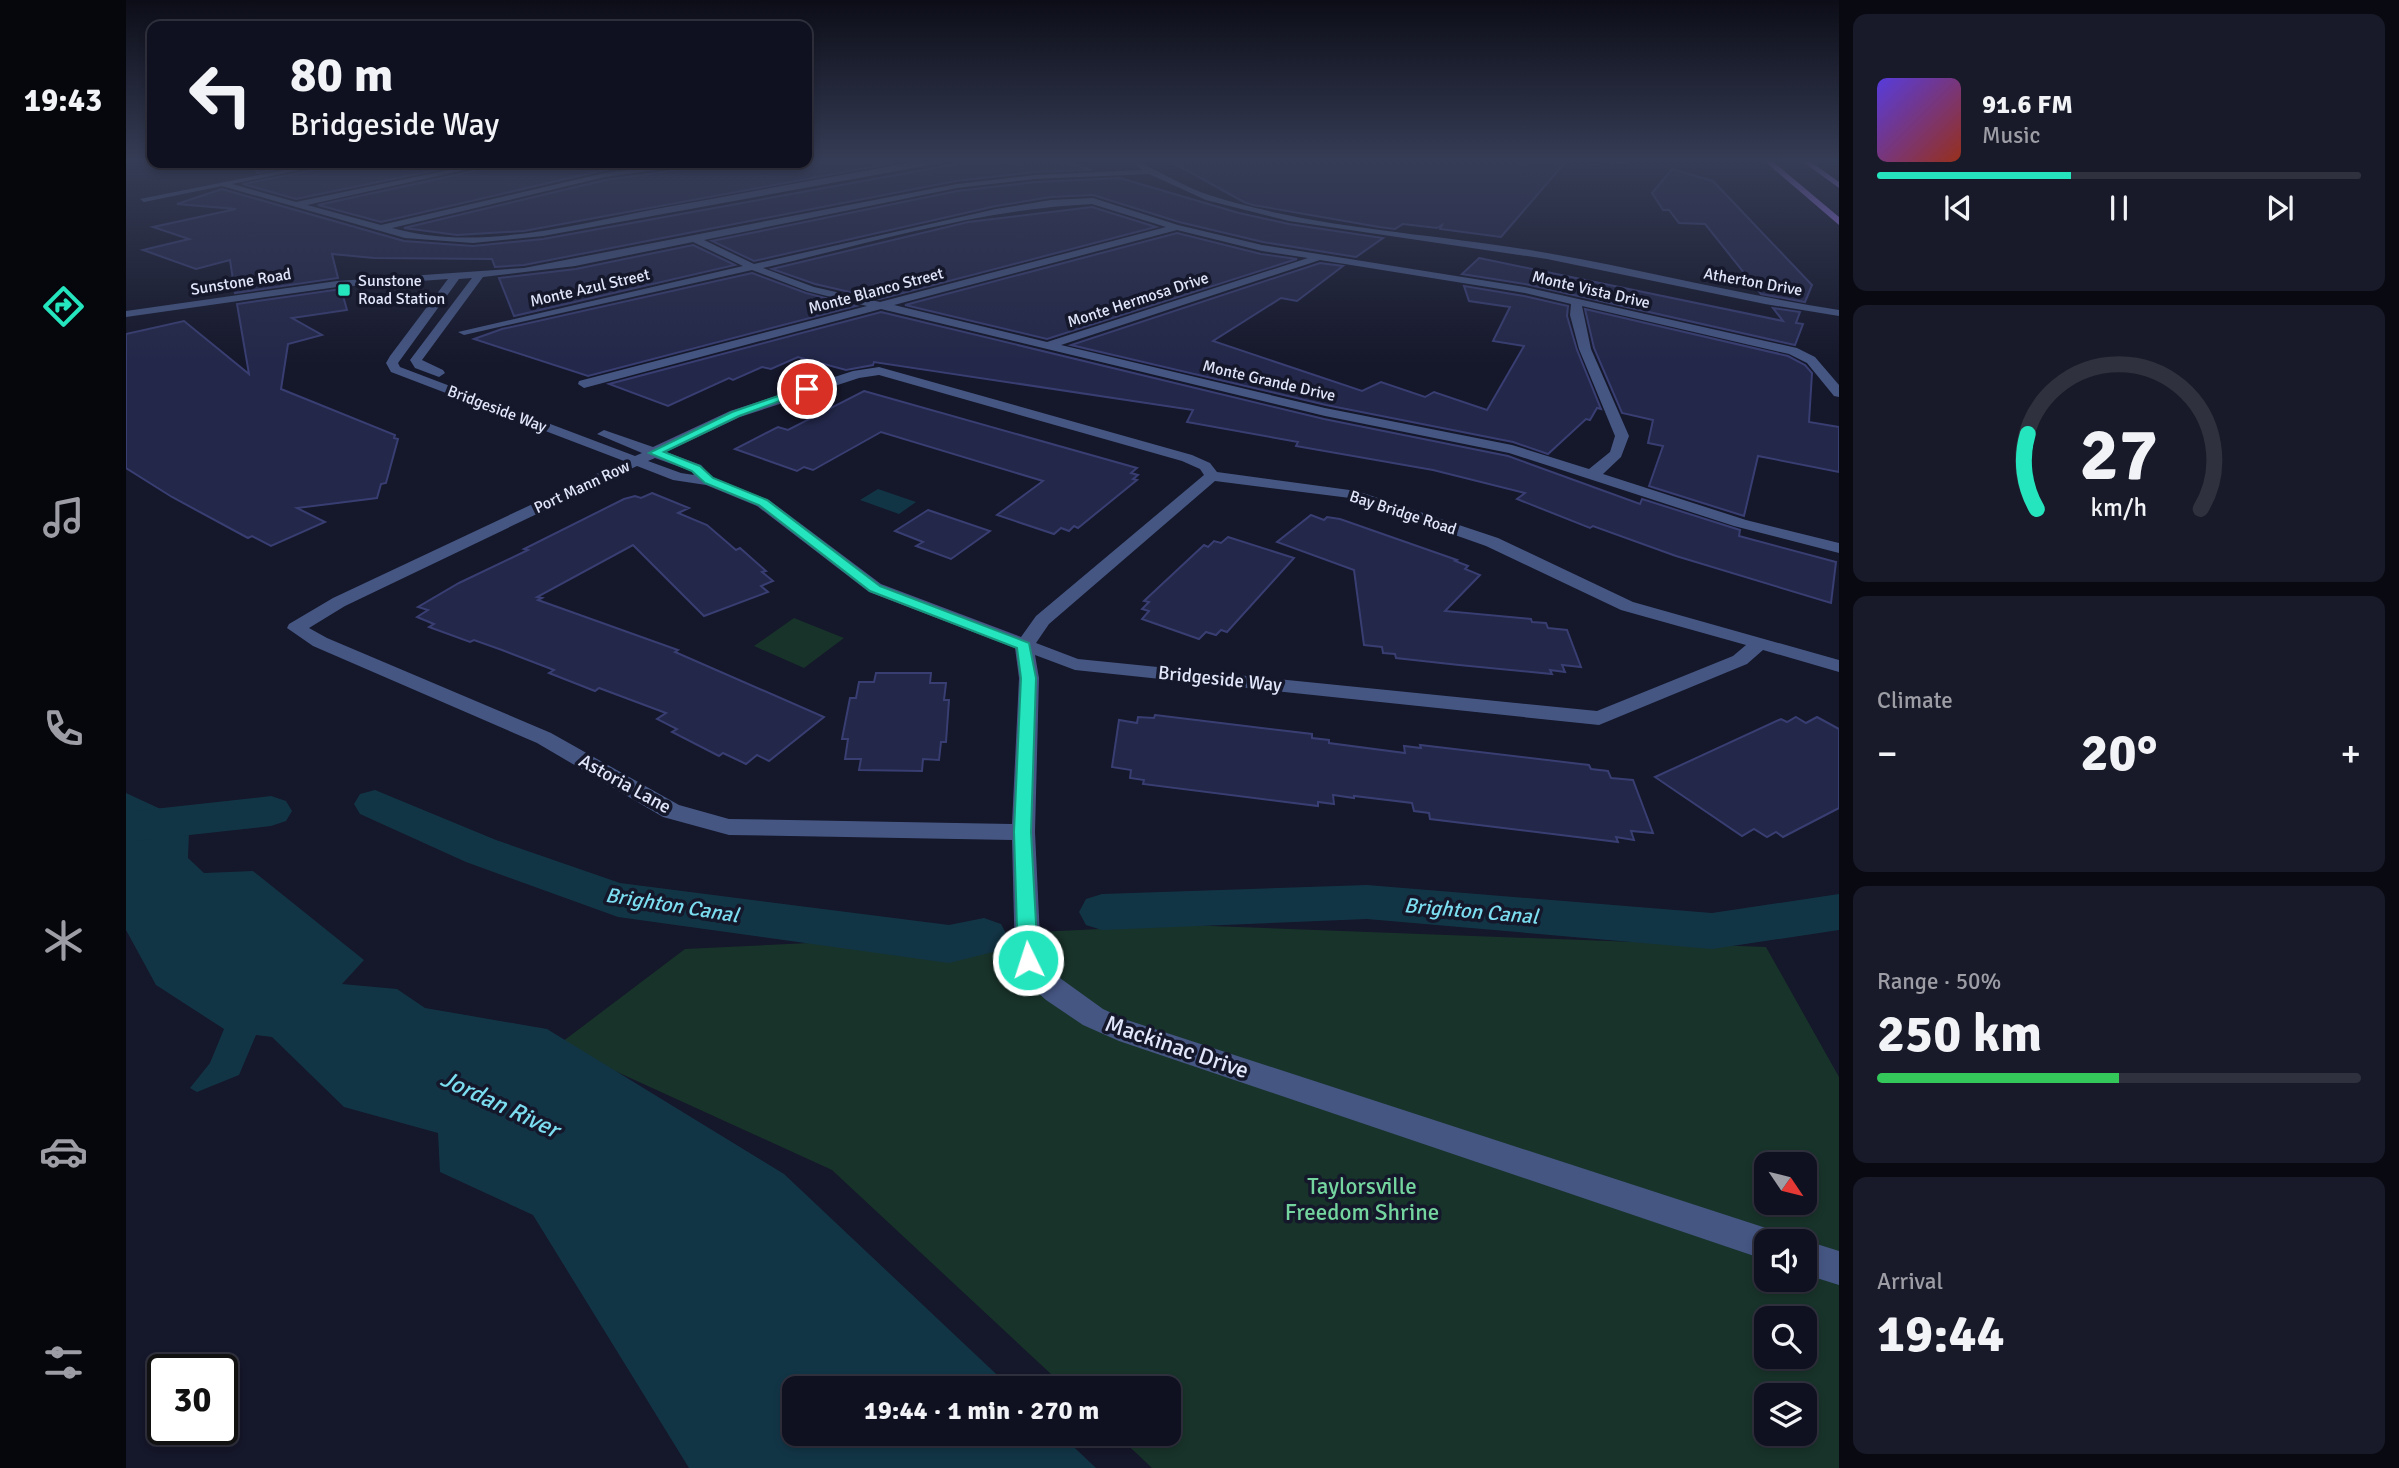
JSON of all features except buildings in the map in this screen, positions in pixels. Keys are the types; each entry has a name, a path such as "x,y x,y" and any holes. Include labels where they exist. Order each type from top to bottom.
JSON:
{"street":[{"path":"375,228 434,239 509,237 562,228"},
{"path":"380,229 386,228"},
{"name":"Sunstone Road","path":"126,314 337,285 478,275 575,263 751,228"},
{"name":"Monte Azul Street","path":"464,332 927,228"},
{"name":"Monte Vista Drive","path":"1175,228 1317,258 1431,265 1480,281 1793,351 1811,360 1839,393"},
{"name":"Monte Blanco Street","path":"584,384 1175,228"},
{"name":"Atherton Drive","path":"1340,228 1549,257 1730,295 1839,313"},
{"path":"1398,261 1409,237"},
{"name":"Monte Grande Drive","path":"694,239 794,284 1325,412 1478,440 1546,458 1740,523 1839,548"},
{"path":"1431,265 1440,240"},
{"name":"Monte Hermosa Drive","path":"1048,346 1317,258"},
{"name":"Bridgeside Way","path":"478,275 425,346 416,363 696,468 709,481"},
{"name":"Bridgeside Way","path":"456,276 396,356 392,363 395,369 678,477 709,481 752,497 772,509 875,588 1075,664 1600,718 1740,660 1759,643"},
{"path":"1576,303 1575,312 1582,335 1622,436 1622,446 1617,455 1592,474"},
{"name":"Port Mann Row","path":"296,628 339,602 735,414 856,374 879,371"},
{"name":"Bay Bridge Road","path":"879,371 1187,458 1205,466 1212,476 1352,494 1492,542 1627,606 1839,666"},
{"path":"1024,646 1042,620 1212,476"},
{"name":"Astoria Lane","path":"296,628 320,642 544,738 671,811 729,827 1023,832"},
{"name":"Mackinac Drive","path":"1024,646 1029,678 1023,832 1028,960 1037,976 1093,1017 1119,1029 1754,1240"},
{"path":"1817,1261 1839,1268"}],"green space":[{"path":"794,618 844,638 804,668 754,646"},
{"name":"Taylorsville Freedom Shrine","path":"1185,925 1766,947 1839,1077 1839,1468 1152,1468 1129,1446 1181,1446 1181,1376 1053,1376 832,1170 558,1045 685,949"}],"water":[{"path":"878,489 916,502 899,514 860,500"},
{"name":"Jordan River","path":"126,793 167,812 189,831 188,858 204,873 253,871 364,960 342,984 397,989 425,1008 547,1029 784,1174 998,1376 782,1376 782,1446 1073,1446 1096,1468 689,1468 533,1215 440,1172 438,1133 344,1107 272,1037 256,1035 239,1075 197,1092 190,1088 210,1063 224,1029 156,985 126,930"}],"waterway":[{"name":"Brighton Canal","path":"375,804 481,851 618,900 949,944 984,937"},
{"name":"Brighton Canal","path":"126,827 271,811"},
{"name":"Brighton Canal","path":"1102,912 1367,902 1712,931 1839,912"}],"place":[{"name":"Sunstone Road Station","path":"344,290"}],"route":[{"path":"807,389 735,414 655,453 696,468 709,481 763,503 875,588 1024,646 1029,678 1023,832 1028,960"}]}
